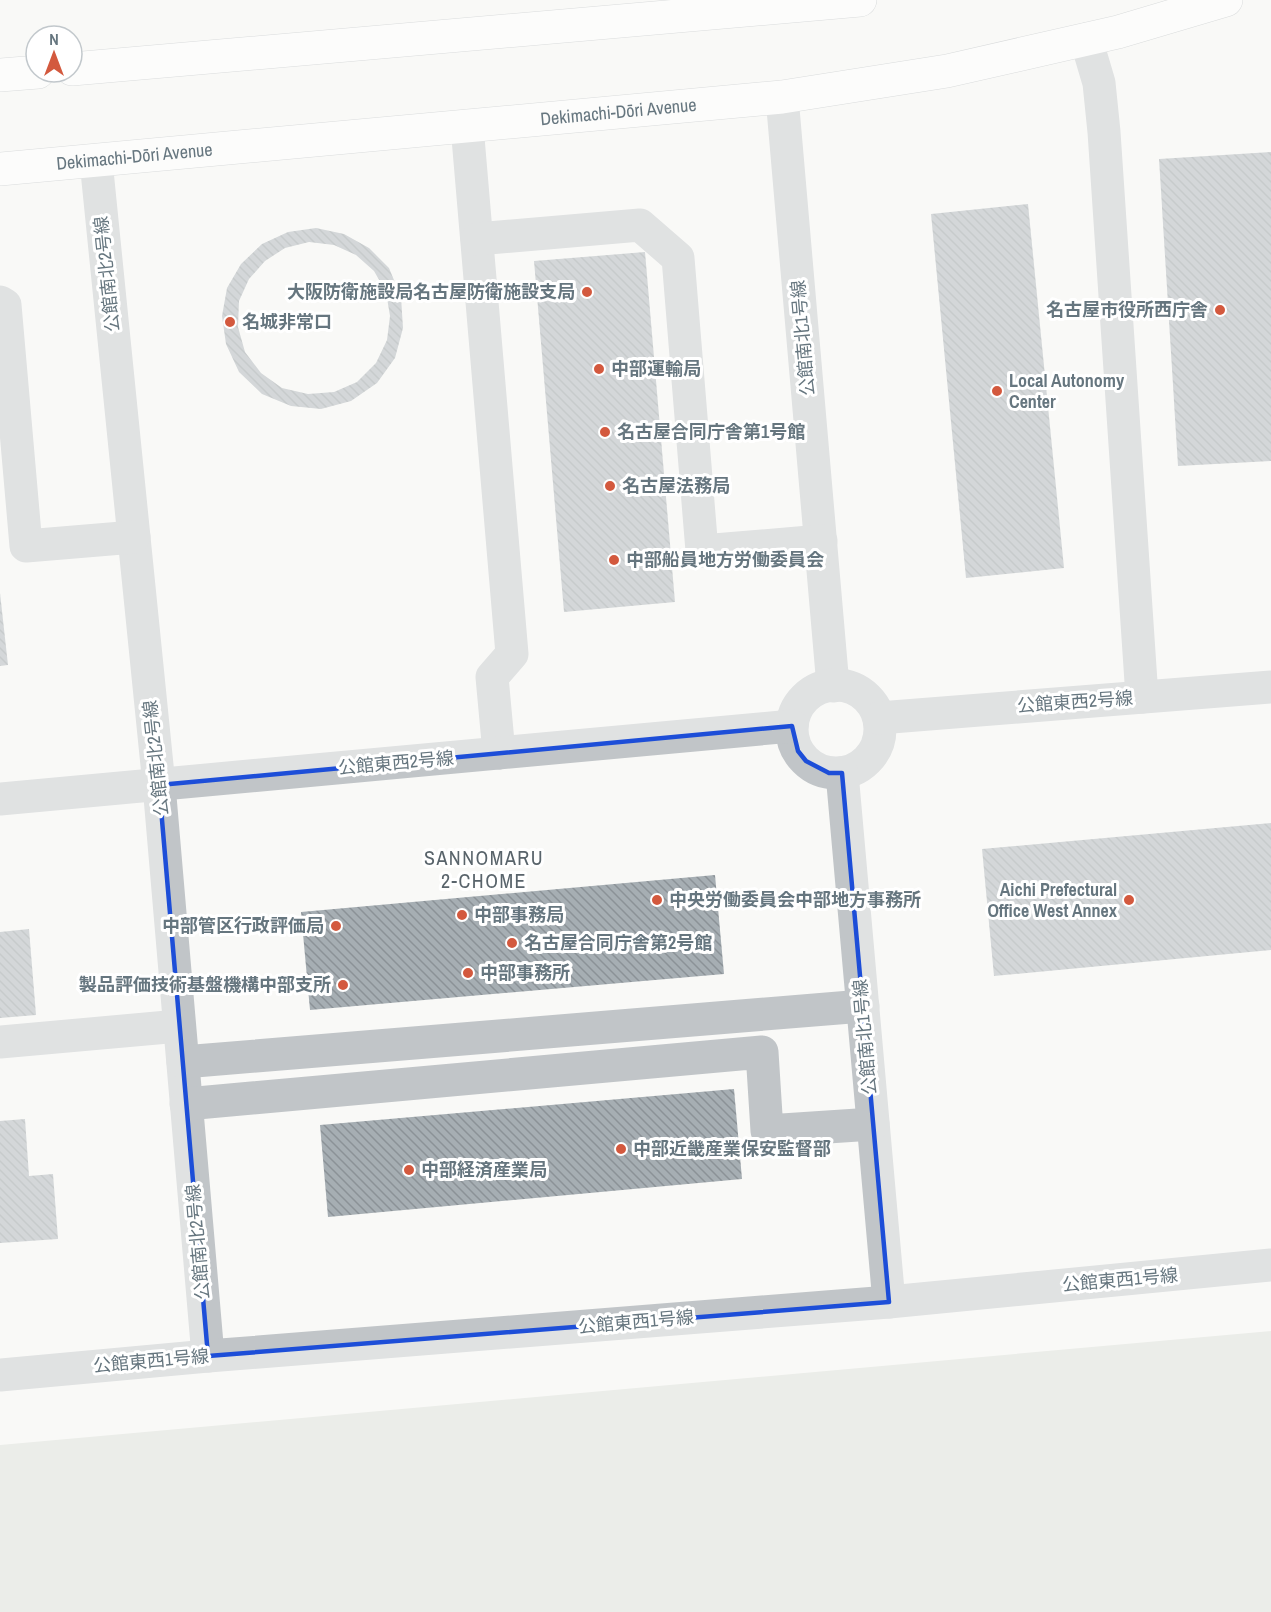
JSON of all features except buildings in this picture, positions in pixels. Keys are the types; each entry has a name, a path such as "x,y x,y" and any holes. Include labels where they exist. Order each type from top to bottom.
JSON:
{"main road":[{"path":"84,68 860,0"},
{"name":"Dekimachi-Dōri Avenue","path":"0,169 782,97 947,71 1086,39 1226,0"},
{"path":"0,75 24,73"}],"street":[{"path":"1086,39 1099,83 1104,132 1142,697"},
{"name":"公館南北1号線","path":"782,97 833,686"},
{"path":"467,126 512,654 492,677 499,753"},
{"name":"公館南北2号線","path":"96,161 159,785 208,1356"},
{"path":"477,239 640,225 678,258 702,551 821,541"},
{"path":"0,302 5,306 26,546 134,537"},
{"path":"833,686 848,687 862,694 872,704 879,718 878,740 868,760 856,769 842,773 829,773 806,761 798,751 792,726 795,713 810,694 833,686"},
{"name":"公館東西2号線","path":"879,718 1271,687"},
{"name":"公館東西2号線","path":"0,799 792,726"},
{"name":"公館南北1号線","path":"842,773 889,1302"},
{"path":"183,1062 863,1006"},
{"path":"0,1042 179,1026"},
{"path":"186,1104 762,1052 767,1131 873,1124"},
{"name":"公館東西1号線","path":"0,1375 208,1356 889,1302 1271,1265"}],"highlighted area":[{"path":"792,726 798,751 806,761 829,773 842,773 889,1302 208,1356 159,785"}],"shaded area":[{"path":"1271,1331 1271,1612 0,1612 0,1445"}],"place":[{"name":"大阪防衛施設局名古屋防衛施設支局","path":"587,292"},
{"name":"名古屋市役所西庁舎","path":"1220,310"},
{"name":"名城非常口","path":"230,322"},
{"name":"中部運輸局","path":"599,369"},
{"name":"Local Autonomy Center","path":"997,391"},
{"name":"名古屋合同庁舎第1号館","path":"605,432"},
{"name":"名古屋法務局","path":"610,486"},
{"name":"中部船員地方労働委員会","path":"614,560"},
{"name":"中央労働委員会中部地方事務所","path":"657,900"},
{"name":"Aichi Prefectural Office West Annex","path":"1129,900"},
{"name":"中部事務局","path":"462,915"},
{"name":"中部管区行政評価局","path":"336,926"},
{"name":"名古屋合同庁舎第2号館","path":"512,943"},
{"name":"中部事務所","path":"468,973"},
{"name":"製品評価技術基盤機構中部支所","path":"343,985"},
{"name":"中部近畿産業保安監督部","path":"621,1149"},
{"name":"中部経済産業局","path":"409,1170"}],"district":[{"name":"SANNOMARU 2-CHOME","path":"484,870"}]}
